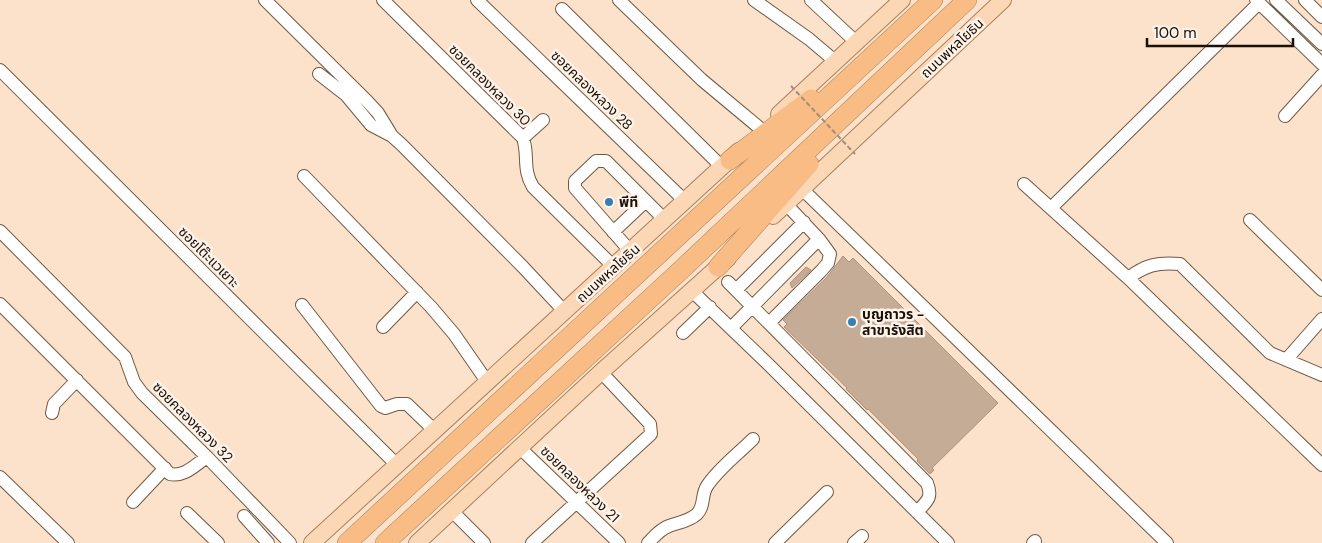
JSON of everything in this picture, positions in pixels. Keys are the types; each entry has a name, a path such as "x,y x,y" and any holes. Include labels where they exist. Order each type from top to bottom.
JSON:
{"highway":[{"name":"ถนนพหลโยธิน","path":"347,543 933,0"},
{"name":"ถนนพหลโยธิน","path":"385,543 682,270 967,0"},
{"path":"726,163 894,36"},
{"path":"728,280 885,76"}],"main road":[{"name":"ถนนพหลโยธิน","path":"312,543 631,252 902,0"},
{"name":"ถนนพหลโยธิน","path":"417,543 601,372 692,291 728,280 786,204 1003,0"}],"street":[{"path":"265,0 367,101 378,113 392,136"},
{"name":"ซอยคลองหลวง 30","path":"383,0 523,138 526,146 525,170 527,178 614,267"},
{"name":"ซอยคลองหลวง 28","path":"477,0 685,202"},
{"path":"619,0 702,80 762,130"},
{"path":"754,0 810,39 836,62"},
{"path":"811,0 856,42"},
{"path":"1276,0 1322,44"},
{"path":"1305,0 1322,17"},
{"path":"1051,208 1257,2 1322,64"},
{"path":"562,9 726,163"},
{"name":"ซอยโต๊ะแวเยาะ","path":"0,70 397,465"},
{"path":"319,74 346,95 371,125 392,136 402,144 517,260 565,312"},
{"path":"1285,116 1322,75"},
{"path":"523,138 543,120"},
{"path":"631,252 575,188 575,181 596,161 606,161 665,220"},
{"path":"304,176 443,321 488,383"},
{"path":"1024,184 1128,278 1322,465"},
{"path":"802,189 1167,543"},
{"path":"613,232 646,201"},
{"path":"769,323 828,263 830,254 820,238 786,204"},
{"path":"1250,220 1322,290"},
{"path":"804,222 728,280 927,483 930,498 917,512"},
{"name":"ซอยคลองหลวง 32","path":"0,231 125,357 134,382 142,393 290,543"},
{"path":"731,328 820,238"},
{"path":"1128,278 1140,270 1160,262 1180,264 1270,352 1322,375"},
{"path":"692,291 948,543"},
{"path":"383,327 417,292"},
{"path":"302,305 381,406 385,408 397,404 407,404 435,431"},
{"path":"683,333 710,307"},
{"path":"3,313 76,380 170,474 178,475 185,473 207,457"},
{"path":"1286,360 1322,319"},
{"path":"532,543 651,434 650,424 601,372"},
{"path":"52,413 54,404 76,380"},
{"path":"648,543 662,530 690,519 699,512 703,504 703,494 710,481 753,439"},
{"name":"ซอยคลองหลวง 21","path":"520,448 619,543"},
{"path":"132,502 165,468"},
{"path":"0,476 68,543"},
{"path":"774,543 827,492"},
{"path":"452,511 484,543"},
{"path":"187,513 218,543"},
{"path":"244,516 268,543"}],"path":[{"path":"791,86 855,154"}],"building":[{"path":"843,256 849,262 853,258 998,403 932,468 934,470 930,474 917,461 918,459 784,327 787,324 783,320 827,277"},
{"path":"806,267 811,270 792,288 790,283"}],"place":[{"name":"พีที","path":"609,202"},
{"name":"บุญถาวร - สาขารังสิต","path":"852,322"}]}
